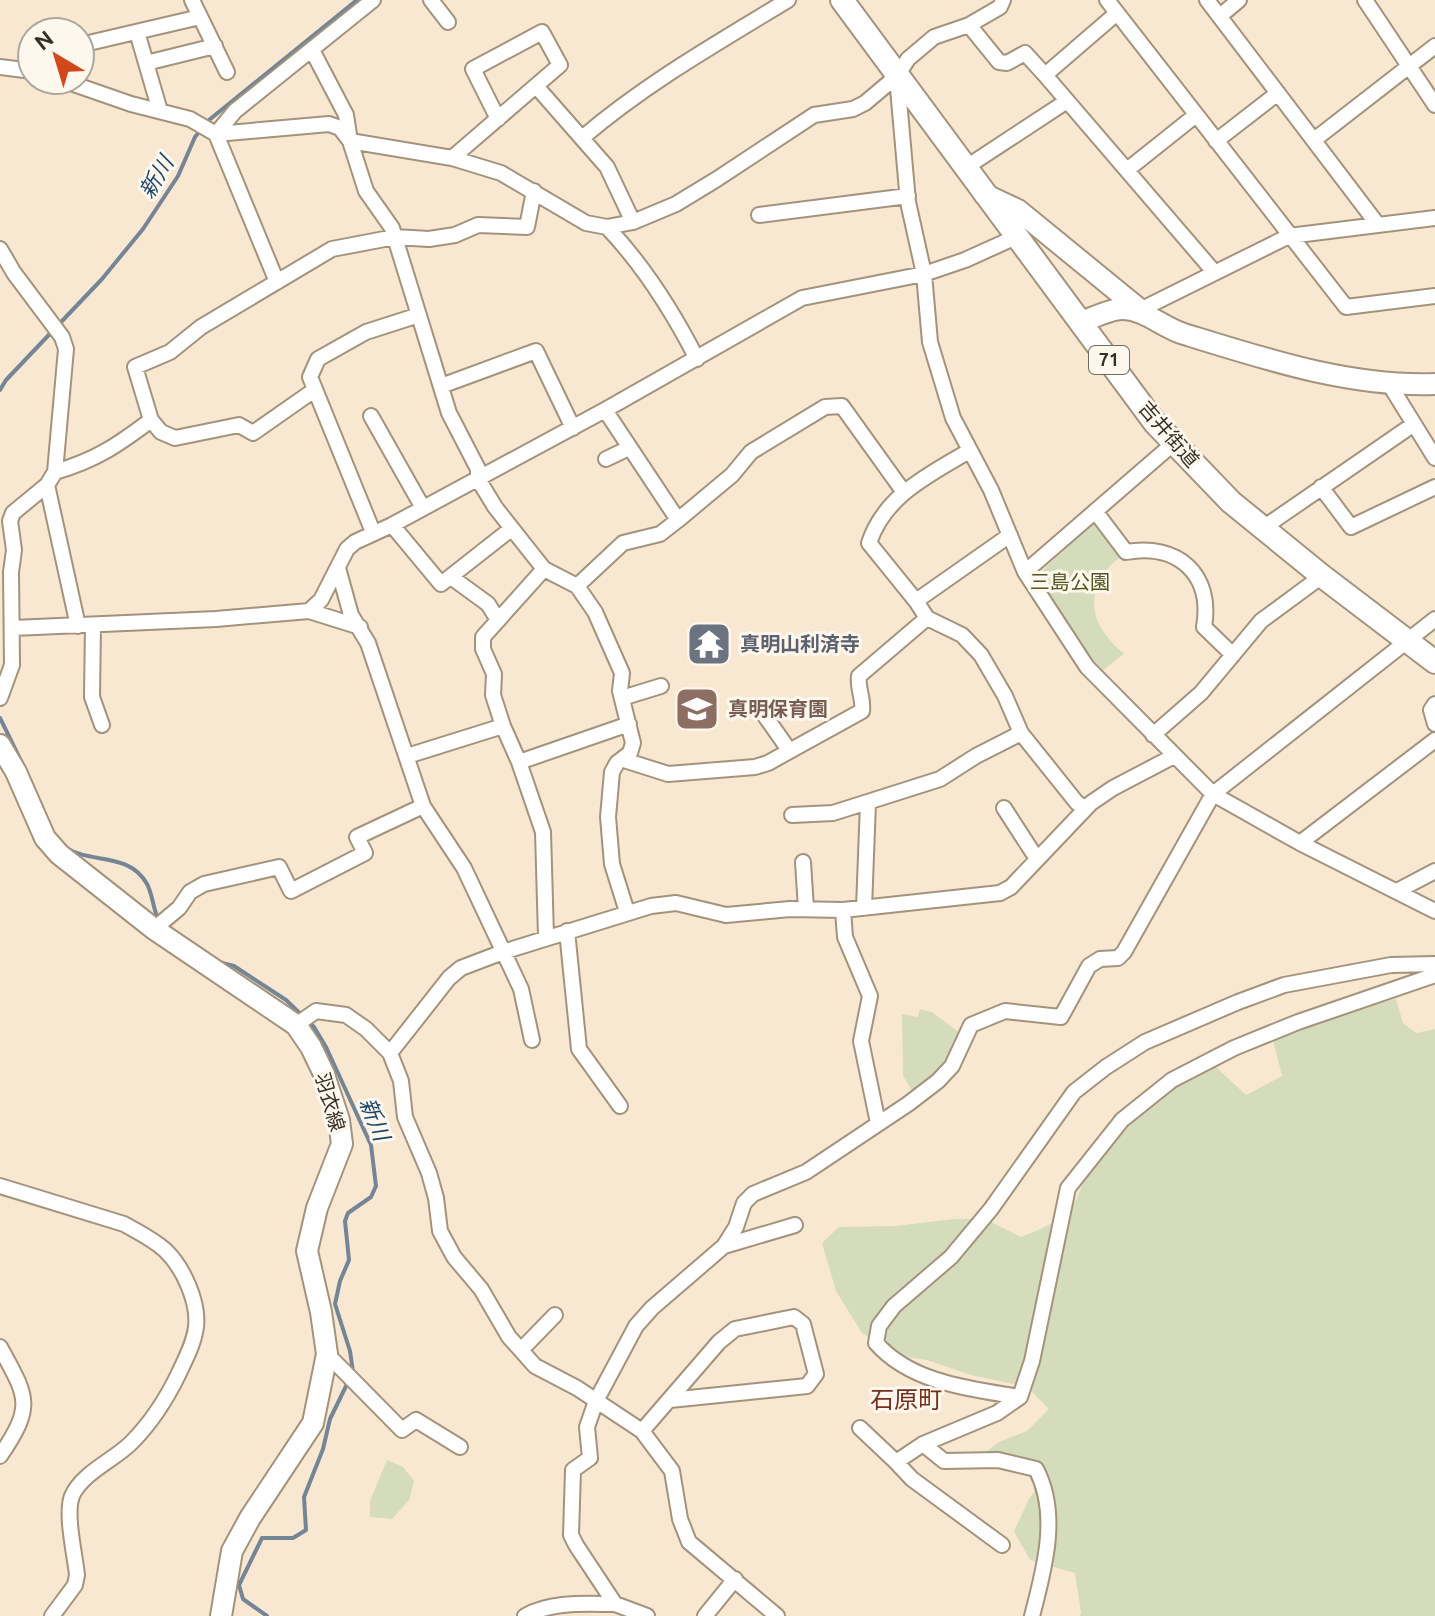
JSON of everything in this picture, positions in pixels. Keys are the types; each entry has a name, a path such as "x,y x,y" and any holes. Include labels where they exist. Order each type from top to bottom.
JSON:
{"main road":[{"name":"吉井街道","path":"842,1 1155,423 1231,502 1435,662"}],"street":[{"path":"192,0 227,72"},
{"path":"431,0 448,22"},
{"path":"582,138 616,109 694,55 788,0"},
{"path":"96,89 190,119 216,134 329,124 340,128 350,141 452,158 501,173 586,223 607,227 633,222 676,204 814,115 853,109 865,103 897,76 908,59 934,37 969,25 1000,7 1003,0"},
{"path":"1107,0 1346,307 1435,296"},
{"path":"1207,0 1378,225"},
{"path":"1220,16 1239,0"},
{"path":"1365,0 1435,105"},
{"path":"216,134 235,111 371,1"},
{"path":"1045,75 1117,13"},
{"path":"96,41 200,17"},
{"path":"969,25 999,62 1007,63 1025,53 1215,273"},
{"path":"137,32 160,111"},
{"path":"452,158 498,119 560,65 542,32 473,69 498,119"},
{"path":"146,63 215,46"},
{"path":"1314,140 1435,46"},
{"path":"312,50 346,115 350,141 366,191 392,228 449,413 478,469 478,479 511,529 544,569 577,586 595,612 622,673 622,698 633,743 630,753 617,763 612,772 608,817 612,864 627,912"},
{"path":"897,76 908,196 924,274 930,342 953,418 991,490 1025,572 1087,667 1213,794 1300,843 1435,911"},
{"path":"536,86 607,167 633,222"},
{"path":"1216,141 1278,93"},
{"path":"965,168 1067,101"},
{"path":"1127,170 1196,115"},
{"path":"216,134 277,282"},
{"path":"313,391 253,433 239,425 175,438 161,432 151,420 135,367 170,352 201,327 332,249 395,237 429,239 455,235 478,225 527,227 534,191"},
{"path":"984,194 1018,210 1143,312 1177,332 1320,373 1407,385 1435,384"},
{"path":"759,215 908,196"},
{"path":"1081,322 1122,309 1143,312 1289,236 1435,218"},
{"path":"607,227 629,250 674,313 697,359"},
{"path":"309,611 321,600 347,549 373,532 392,525 573,428 802,298 924,274 1016,237"},
{"path":"0,249 62,337 66,349 55,472 47,485 13,513 10,521 14,550 5,571 13,628 12,665 0,698"},
{"path":"373,532 338,443 313,391 310,377 318,359 366,332 419,315"},
{"path":"441,386 536,351 573,428"},
{"path":"1388,382 1435,458"},
{"path":"577,586 623,543 660,534 732,475 751,452 825,407 842,406 903,491"},
{"path":"605,410 678,520"},
{"path":"371,416 423,508"},
{"path":"55,472 85,463 113,449 151,420"},
{"path":"1263,528 1414,424"},
{"path":"1025,572 1174,443"},
{"path":"606,459 629,448"},
{"path":"969,451 903,491 888,506 869,543 927,618 962,635 981,655 1005,696 1021,733 1077,803 1086,808"},
{"path":"47,485 86,626 92,697 102,725"},
{"path":"1321,487 1351,527 1435,487"},
{"path":"1095,511 1126,552 1158,550 1184,562 1200,584 1205,599 1204,627 1233,655"},
{"path":"392,525 441,584 511,529"},
{"path":"916,601 1010,535"},
{"path":"338,568 351,615 368,643 423,806 464,868 521,989 532,1040"},
{"path":"544,569 483,637 483,649 494,674 493,695 503,726 543,832 546,937"},
{"path":"1153,735 1201,693 1261,621 1322,576"},
{"path":"451,577 488,604 498,620"},
{"path":"13,628 309,611 360,627"},
{"path":"624,760 668,774 755,767 768,763 862,711 859,676 927,618"},
{"path":"615,1604 571,1535 573,1470 590,1458 587,1427 596,1401 636,1326 652,1308 724,1246 736,1227 744,1203 753,1194 806,1172 908,1104 952,1066 971,1025 1005,1011 1061,1017 1089,966 1100,959 1118,958 1124,952 1213,794 1435,619"},
{"path":"622,698 661,686"},
{"path":"1435,704 1431,710 1435,724"},
{"path":"758,706 789,750"},
{"path":"519,762 629,724"},
{"path":"407,756 503,726"},
{"path":"792,815 833,813 940,779 1021,733"},
{"path":"1300,843 1435,740"},
{"name":"羽衣線","path":"0,745 16,772 45,838 59,854 296,1025 323,1072 339,1120 342,1144 317,1208 307,1251 327,1354 313,1423 250,1518 232,1551 221,1616"},
{"path":"390,1053 449,978 461,968 627,912 676,903 726,915 806,909 843,910 1000,893 1011,887 1086,808 1113,788 1174,756"},
{"path":"864,908 868,803"},
{"path":"159,925 179,908 190,892 204,884 279,867 291,891 365,853 357,837 423,806"},
{"path":"1004,808 1037,859"},
{"path":"803,862 806,909"},
{"path":"1397,891 1435,871"},
{"path":"843,910 845,937 870,996 861,1041 878,1123"},
{"path":"567,931 579,1049 620,1106"},
{"path":"1020,1397 942,1384 886,1354 876,1343 879,1326 894,1306 951,1257 971,1233 1074,1092 1145,1042 1284,985 1391,965 1435,964"},
{"path":"896,1462 923,1444 997,1413 1020,1397 1032,1361 1068,1188 1122,1120 1172,1080 1234,1048 1298,1022 1435,975"},
{"path":"296,1025 316,1011 346,1015 366,1029 390,1053 401,1081 405,1117 429,1173 440,1231 454,1257 481,1289 509,1337 535,1366 642,1431 672,1471 680,1519 689,1542 777,1616"},
{"path":"0,1186 124,1224 143,1234 172,1258 192,1296 197,1316 190,1349 172,1389 150,1421 130,1444 86,1480 73,1495 70,1509 77,1575 75,1585 52,1616"},
{"path":"724,1246 795,1225"},
{"path":"521,1350 555,1315"},
{"path":"642,1431 719,1342 735,1329 794,1317 803,1324 816,1374 807,1386 670,1400"},
{"path":"0,1347 22,1386 25,1401 22,1414 0,1456"},
{"path":"327,1354 402,1430 416,1420 460,1447"},
{"path":"860,1428 912,1479 1002,1545"},
{"path":"923,1444 944,1461 998,1460 1036,1469 1044,1484 1049,1550 1032,1616"},
{"path":"705,1616 735,1579"},
{"path":"525,1616 536,1610 569,1604 615,1604 647,1616"}],"green space":[{"name":"三島公園","path":"1095,522 1101,523 1124,555 1104,574 1094,599 1101,628 1124,654 1102,671 1097,665 1092,667 1037,581 1037,575"},
{"path":"1396,999 1403,1023 1416,1033 1435,1029 1435,1616 1080,1616 1075,1573 1030,1560 1014,1531 1040,1484 1016,1460 983,1454 999,1442 1027,1431 1049,1409 1027,1387 971,1375 927,1360 900,1356 862,1333 836,1291 822,1243 839,1227 895,1226 955,1219 989,1221 1021,1237 1068,1211 1086,1177 1113,1143 1143,1112 1177,1086 1216,1067 1246,1095 1282,1076 1273,1040 1346,1012"},
{"path":"920,1009 932,1012 961,1034 948,1065 913,1092 903,1076 902,1014 918,1017"},
{"path":"387,1460 403,1467 414,1481 409,1500 392,1519 370,1517 370,1501"}],"waterway":[{"name":"新川","path":"0,390 102,279 143,229 178,176 195,137 209,120 357,0"},
{"name":"新川","path":"0,718 24,767"},
{"name":"新川","path":"66,848 120,863 139,874 149,888 159,921"},
{"name":"新川","path":"218,962 234,966 286,1000 314,1027 371,1145 376,1186 371,1197 348,1213 345,1221 349,1260 335,1304 350,1351 353,1372"},
{"name":"新川","path":"267,1616 243,1599 239,1585 262,1538 293,1538 306,1530 304,1497 323,1449 330,1419 349,1380"}],"place":[{"name":"真明山利済寺","path":"709,644"},
{"name":"真明保育園","path":"697,709"}],"district":[{"name":"石原町","path":"906,1400"}]}
